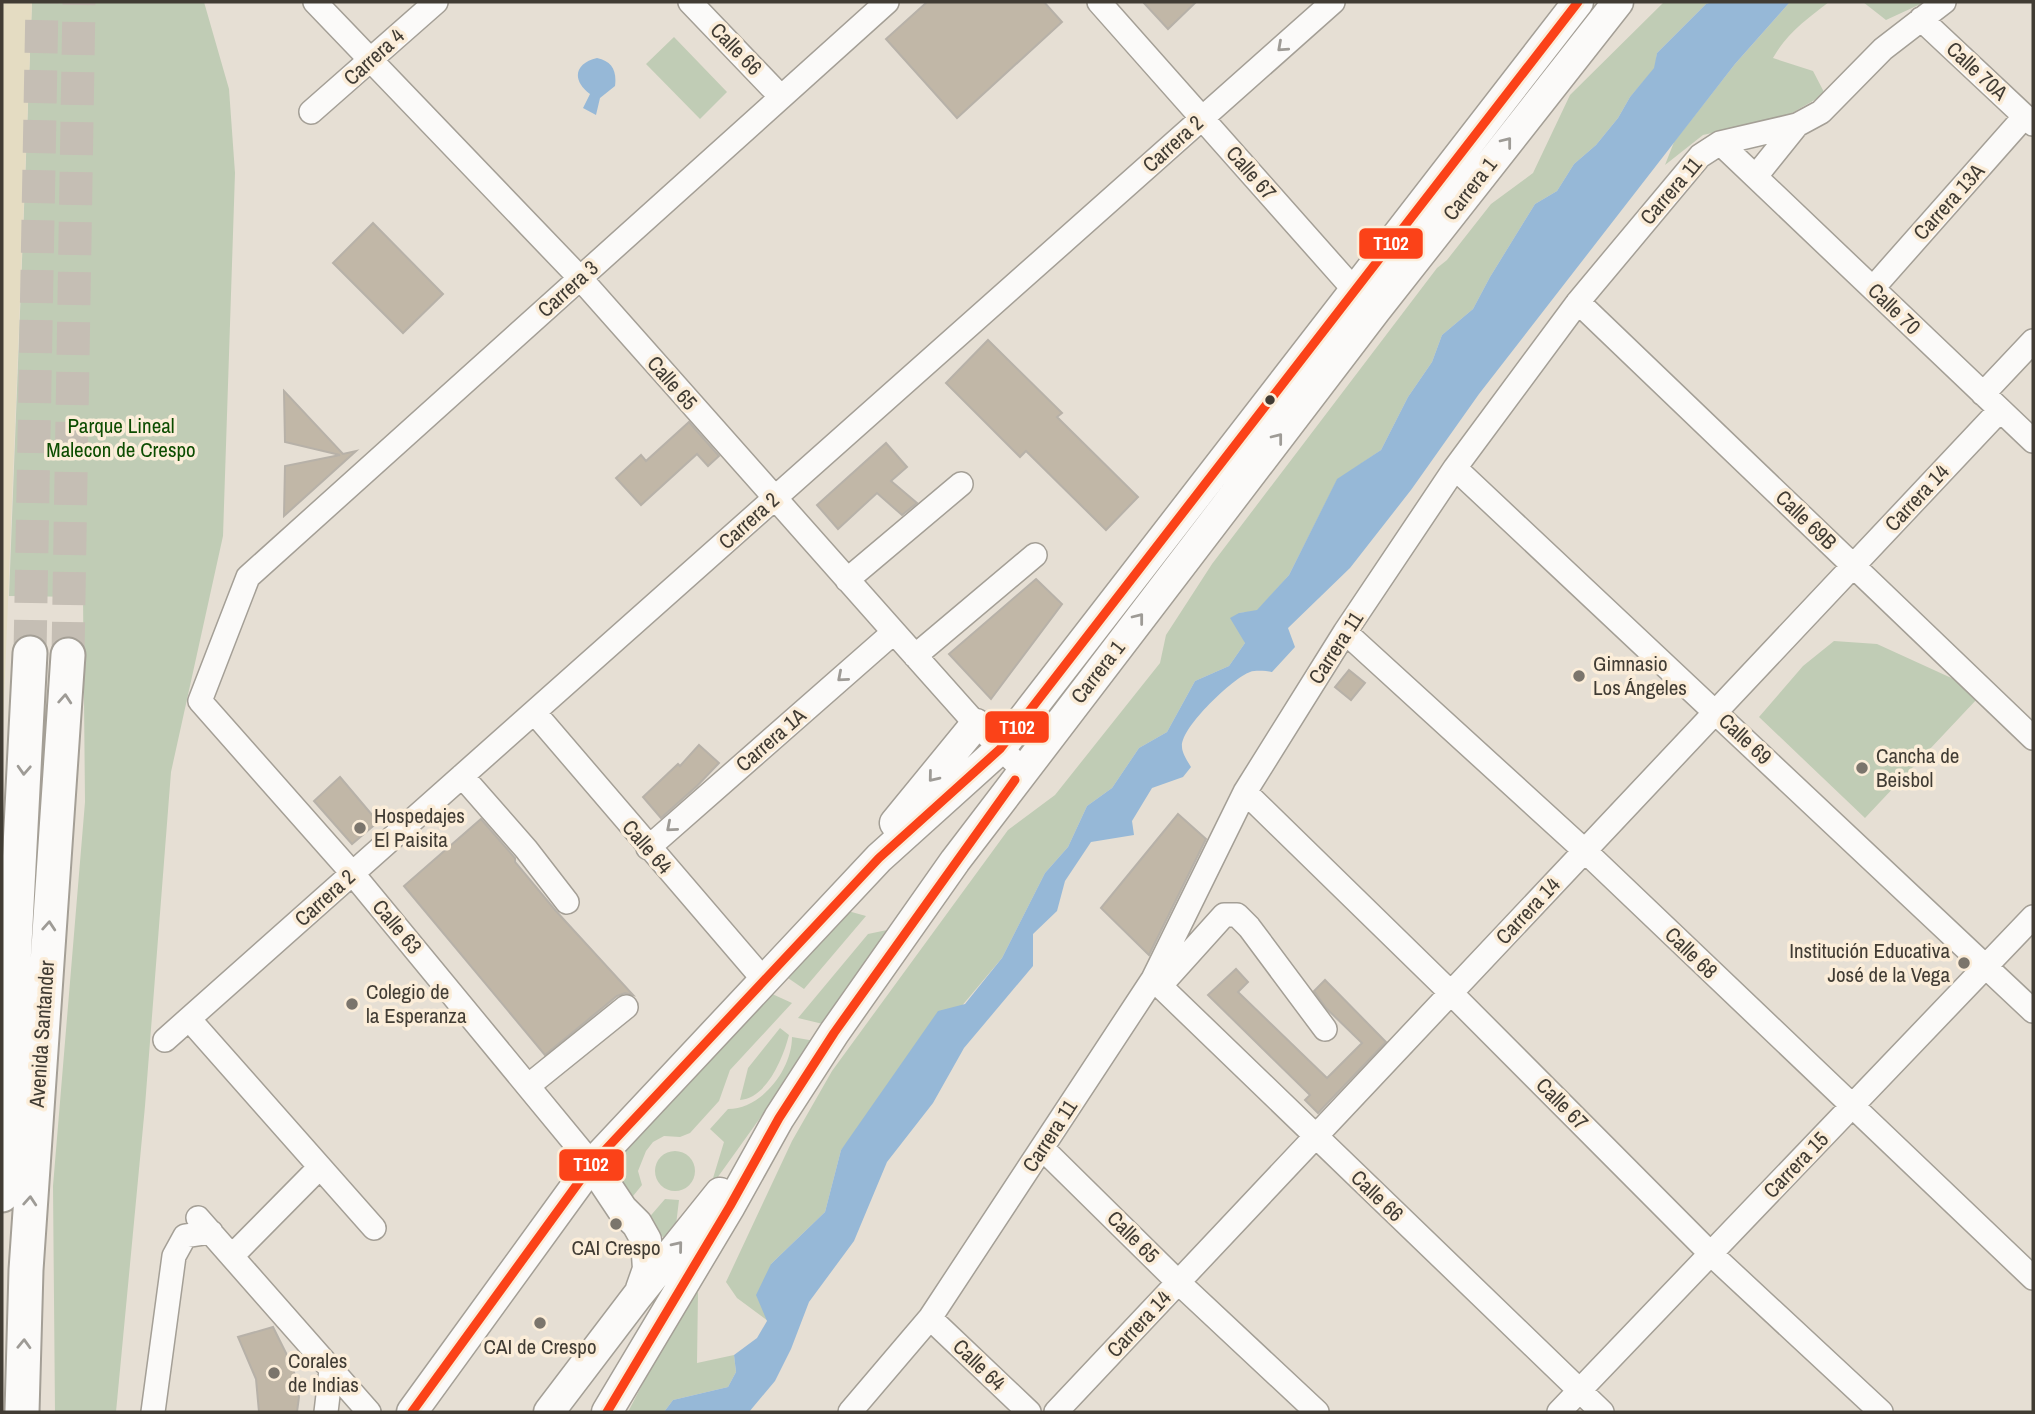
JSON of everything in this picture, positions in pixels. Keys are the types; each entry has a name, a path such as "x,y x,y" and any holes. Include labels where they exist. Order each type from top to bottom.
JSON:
{"highway":[{"name":"Avenida Santander","path":"2,1195 30,653"},
{"name":"Avenida Santander","path":"22,1412 26,1269 68,655"}],"main road":[{"name":"Carrera 1","path":"412,1412 592,1164 878,858 1000,749 1578,2"},
{"name":"Carrera 1","path":"607,1412 730,1206 779,1118 834,1033 948,872 1375,311 1618,2"},
{"path":"878,858 892,827 976,724"},
{"path":"549,1412 779,1118"},
{"path":"592,1164 622,1209 642,1232 648,1250 648,1269 638,1295"},
{"path":"557,1213 589,1203 622,1209"},
{"path":"434,1412 442,1371"}],"street":[{"name":"Calle 65","path":"315,2 580,278 976,724 1023,770"},
{"name":"Carrera 4","path":"311,112 436,2"},
{"name":"Calle 66","path":"690,2 781,97"},
{"name":"Carrera 3","path":"248,577 887,2"},
{"name":"Calle 67","path":"1099,2 1375,311"},
{"name":"Carrera 2","path":"165,1040 1333,2"},
{"name":"Carrera 11","path":"850,1412 930,1318 1156,982 1245,792 1346,632 1455,468 1578,302 1700,156 1720,143 1797,124 1821,112 1883,49 1944,2"},
{"name":"Calle 70A","path":"1921,19 2029,120"},
{"name":"Carrera 13A","path":"1873,288 2029,120"},
{"path":"1756,176 1797,124"},
{"name":"Calle 70","path":"1720,143 2033,441"},
{"name":"Calle 69B","path":"1578,302 2033,738"},
{"path":"1983,394 2033,341"},
{"name":"Carrera 14","path":"1056,1412 2000,410"},
{"name":"Calle 69","path":"1455,468 2033,1011"},
{"path":"847,580 961,484"},
{"path":"915,656 1035,555"},
{"name":"Calle 63","path":"248,577 200,701 352,874 592,1164"},
{"name":"Carrera 1A","path":"648,848 894,632"},
{"name":"Calle 68","path":"1346,632 1585,851 2033,1278"},
{"name":"Calle 64","path":"534,712 763,979"},
{"path":"462,776 526,849 567,902"},
{"name":"Calle 67","path":"1245,792 1451,992 1711,1254 1881,1412"},
{"path":"1156,982 1224,915 1237,915 1249,927 1325,1029"},
{"name":"Carrera 15","path":"1559,1412 2033,917"},
{"name":"Calle 66","path":"1156,982 1602,1412"},
{"path":"528,1086 626,1007"},
{"path":"189,1019 374,1228"},
{"name":"Calle 65","path":"1042,1148 1178,1282 1317,1412"},
{"path":"233,1255 320,1167"},
{"path":"153,1412 174,1256 185,1236 205,1225 369,1412"},
{"name":"Calle 64","path":"930,1318 1029,1412"},
{"path":"326,1412 331,1370"}],"green space":[{"name":"Parque Lineal Malecon de Crespo","path":"32,2 204,2 229,89 235,173 223,536 171,772 145,1106 116,1412 55,1412 53,1186 85,802 83,597 9,596"},
{"path":"1664,2 1712,2 1706,4 1657,53 1655,68 1630,97 1618,118 1596,145 1574,164 1557,191 1535,204 1473,309 1442,335 1432,362 1408,397 1381,450 1337,480 1289,575 1257,611 1239,613 1245,643 1229,666 1195,681 1167,732 1139,748 1112,788 1087,806 1068,847 1045,873 1002,958 841,1150 825,1212 771,1264 768,1321 737,1298 726,1282 792,1141 832,1071 1008,830 1055,795 1160,663 1166,635 1212,564 1437,268 1447,260 1491,204 1533,173 1570,95"},
{"path":"1790,2 1829,2 1791,34 1773,58 1813,71 1825,94 1785,117 1703,135 1665,165 1674,142 1735,64"},
{"path":"1863,2 1925,2 1886,20"},
{"path":"674,37 727,92 700,119 646,64"},
{"name":"Cancha de Beisbol","path":"1834,641 1877,644 1958,681 1977,699 1865,818 1759,717 1803,666"},
{"path":"848,911 866,916 804,989 788,978"},
{"path":"887,930 823,1024 798,1018 868,934"},
{"path":"770,993 792,1003 730,1070 719,1101 690,1133 680,1137 664,1136 653,1142 638,1171 642,1185 629,1201 602,1173"},
{"path":"780,1028 789,1035 783,1055 772,1075 758,1092 750,1098 740,1100 748,1068"},
{"path":"792,1037 815,1041 710,1188 724,1142 710,1129 728,1109 752,1102 773,1085 787,1062"},
{"path":"675,1151 689,1157 695,1171 689,1185 675,1191 661,1185 655,1171 661,1157"},
{"path":"665,1199 679,1200 676,1225 666,1240 646,1221"},
{"path":"698,1292 697,1363 734,1355 736,1372 728,1387 673,1400 664,1412 628,1412 684,1304"}],"sand":[{"path":"2,2 32,2 2,751"}],"water":[{"path":"1790,2 1735,64 1479,394 1411,490 1350,568 1288,628 1295,647 1272,672 1252,671 1242,676 1220,693 1198,717 1189,728 1182,747 1191,767 1183,777 1152,788 1132,821 1134,835 1091,842 1065,881 1057,911 1033,934 1033,966 964,1048 933,1103 887,1162 854,1241 809,1302 775,1381 749,1412 664,1412 673,1400 728,1387 736,1372 734,1355 757,1338 767,1321 756,1295 771,1264 825,1212 841,1150 938,1011 965,1004 1002,958 1045,873 1068,847 1087,806 1112,788 1139,748 1167,732 1195,681 1229,666 1245,643 1230,618 1239,613 1257,610 1289,575 1337,479 1381,450 1408,397 1432,362 1442,335 1473,309 1535,204 1557,191 1574,164 1596,145 1618,118 1630,97 1654,68 1657,53 1706,4"},
{"path":"597,58 610,64 614,71 615,86 600,98 596,115 583,108 590,94 580,83 578,73 584,64"}],"building":[{"path":"927,2 1044,2 1062,22 957,118 886,39"},
{"path":"1143,2 1196,2 1168,29"},
{"path":"373,223 443,294 403,333 333,263"},
{"path":"988,340 1062,413 1057,417 1138,497 1106,530 1026,451 1020,457 946,383"},
{"path":"284,391 343,454 356,451 284,516 285,466 340,455 285,442"},
{"path":"689,422 719,456 708,466 697,454 641,505 616,478 641,455 646,461"},
{"path":"886,443 907,467 891,481 917,503 902,515 877,493 838,529 817,505"},
{"path":"1036,579 1062,604 991,699 949,654"},
{"path":"1349,670 1365,683 1351,700 1335,687"},
{"path":"699,745 719,763 661,818 643,797 678,764 680,766"},
{"path":"340,777 378,822 352,844 314,801"},
{"path":"1178,814 1206,839 1149,955 1101,908"},
{"path":"481,819 556,911 633,995 625,993 617,996 545,1055 404,886"},
{"path":"1236,969 1248,982 1238,992 1327,1078 1362,1043 1326,1008 1314,991 1325,980 1386,1042 1318,1113 1305,1100 1310,1095 1208,995"},
{"name":"Corales de Indias","path":"273,1327 293,1367 299,1397 297,1412 259,1412 256,1379 238,1337"}],"tunnel":[{"path":"30,653 42,2"},
{"path":"68,655 79,2"}],"transit line":[{"name":"T102","path":"412,1412 592,1164 879,858 1000,749 1578,2"},
{"name":"T102","path":"607,1412 730,1206 779,1118 834,1033 1015,780"}],"place":[{"name":"Gimnasio Los Ángeles","path":"1579,676"},
{"name":"Cancha de Beisbol","path":"1862,768"},
{"name":"Hospedajes El Paisita","path":"360,828"},
{"name":"Institución Educativa José de la Vega","path":"1964,963"},
{"name":"Colegio de la Esperanza","path":"352,1004"},
{"name":"CAI Crespo","path":"616,1224"},
{"name":"CAI de Crespo","path":"540,1323"},
{"name":"Corales de Indias","path":"274,1373"}]}
